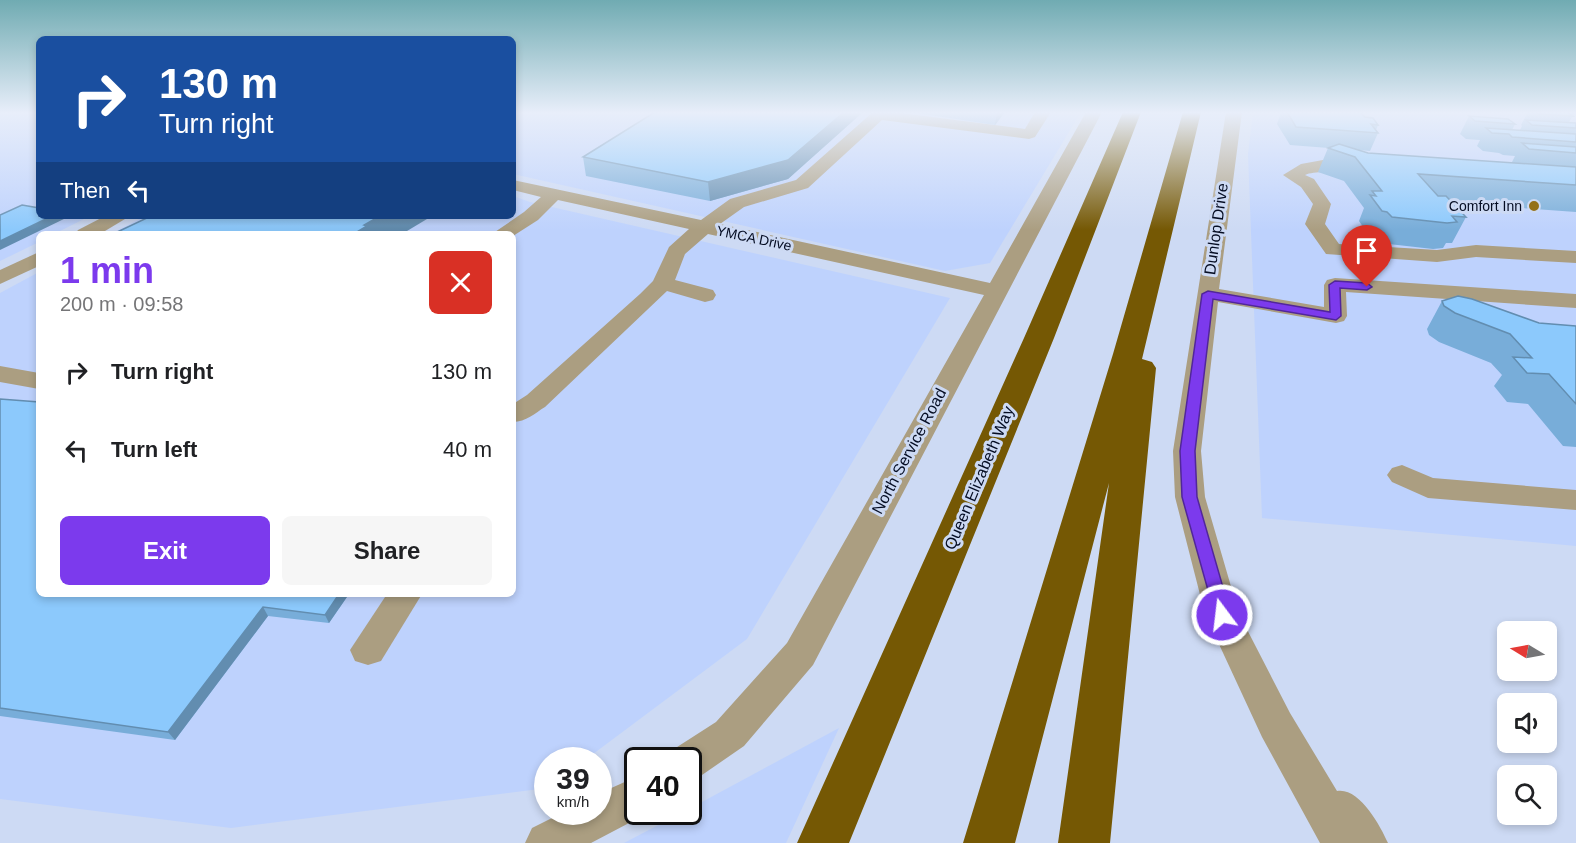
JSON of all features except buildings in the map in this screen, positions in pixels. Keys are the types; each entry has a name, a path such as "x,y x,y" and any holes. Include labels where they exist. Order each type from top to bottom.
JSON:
{"highway":[{"name":"Queen Elizabeth Way","path":"823,843 862,747 1035,348 1116,151"},
{"path":"989,843 1154,258 1182,151"},
{"path":"1084,843 1154,258"},
{"path":"811,843 862,747"}],"street":[{"path":"516,414 562,377 663,283 676,251 704,227 737,203 802,184 838,151"},
{"name":"North Service Road","path":"702,753 730,734 800,654 1072,151"},
{"name":"Dunlop Drive","path":"1228,151 1187,451 1190,497 1222,615 1276,725 1344,843"},
{"path":"1378,170 1319,165 1299,170 1292,175 1308,183 1322,204 1315,224 1333,250 1437,256 1476,251 1576,257"},
{"name":"YMCA Drive","path":"516,186 996,291"},
{"path":"507,231 531,216 554,194"},
{"path":"91,231 114,219"},
{"path":"0,278 36,260"},
{"path":"663,283 705,295"},
{"path":"1208,294 1336,316 1335,285 1576,301"},
{"path":"1335,303 1442,311 1461,316"},
{"path":"0,374 36,380"},
{"path":"1402,476 1428,488 1576,500"},
{"path":"368,650 403,597"},
{"name":"Dunlop Drive","path":"1276,725 1366,843"},
{"path":"548,843 624,803"}],"shaded area":[{"path":"0,151 36,151 36,219 84,219 60,231 36,231 36,243 0,261"},
{"path":"516,151 1057,151 990,263 945,271 516,175"},
{"path":"1248,151 1576,151 1576,546 1262,518"},
{"path":"516,197 950,298 747,639 602,747 534,747 534,790 231,828 0,799 0,293 36,274 36,597 516,597 516,231 117,231 139,219 516,219"},
{"path":"839,728 786,843 624,843 658,825 702,825 702,802"}],"place":[{"name":"Comfort Inn","path":"1534,206"}],"route":[{"path":"1222,615 1190,497 1187,451 1208,294 1336,316 1335,285 1367,287"}]}
